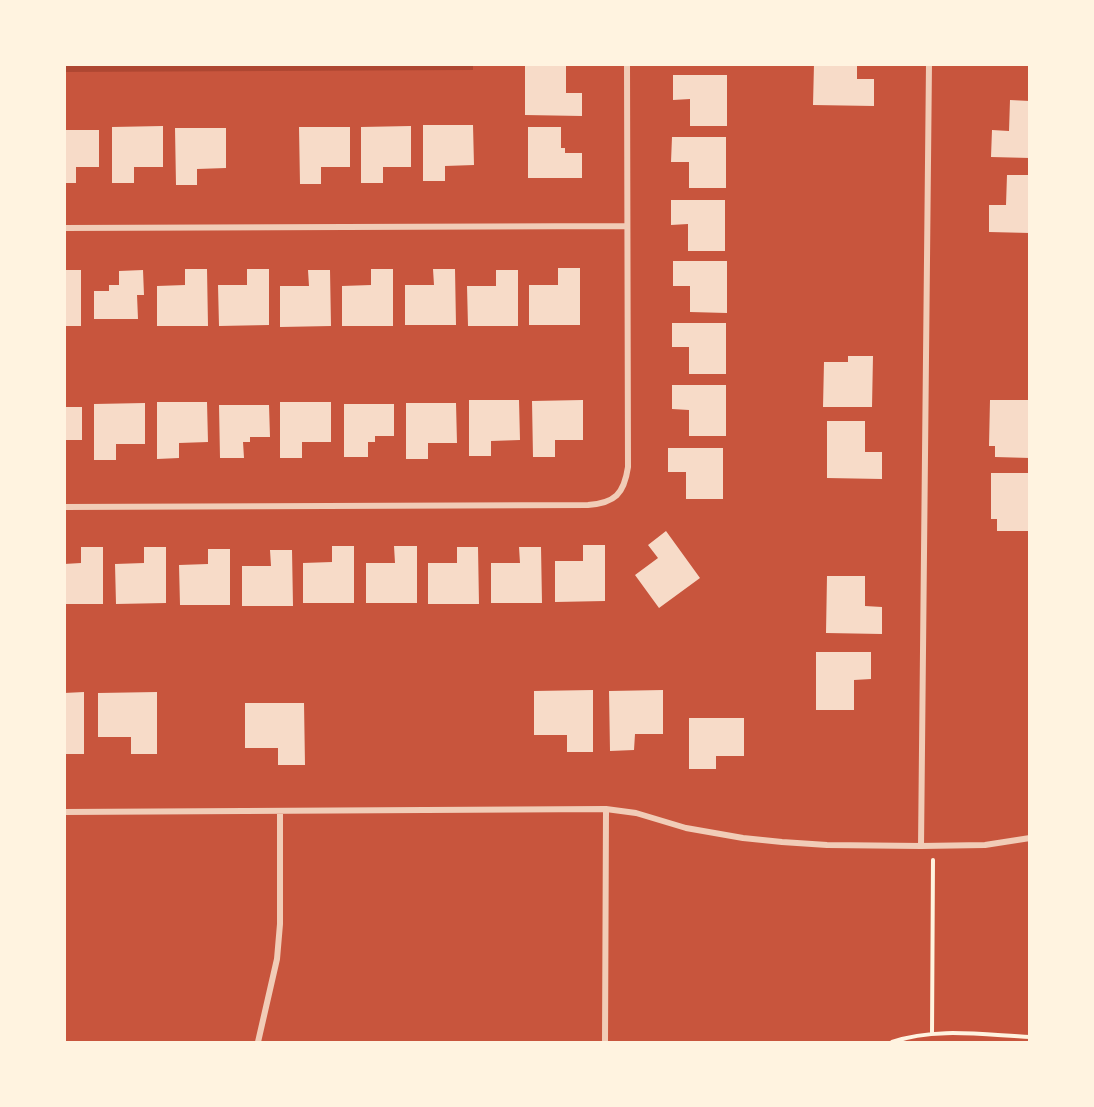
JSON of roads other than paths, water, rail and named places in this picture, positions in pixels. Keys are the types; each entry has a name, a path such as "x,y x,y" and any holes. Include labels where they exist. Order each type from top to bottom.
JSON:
{"street":[{"path":"64,507 588,505 606,503 613,499 626,479 628,467 627,64"},
{"path":"921,846 929,64"},
{"path":"64,228 627,226"},
{"path":"605,1042 606,809"},
{"path":"64,812 606,809 636,813 686,828 742,838 827,845 985,845 1029,838"},
{"path":"258,1042 277,959 280,924 280,811"}]}
